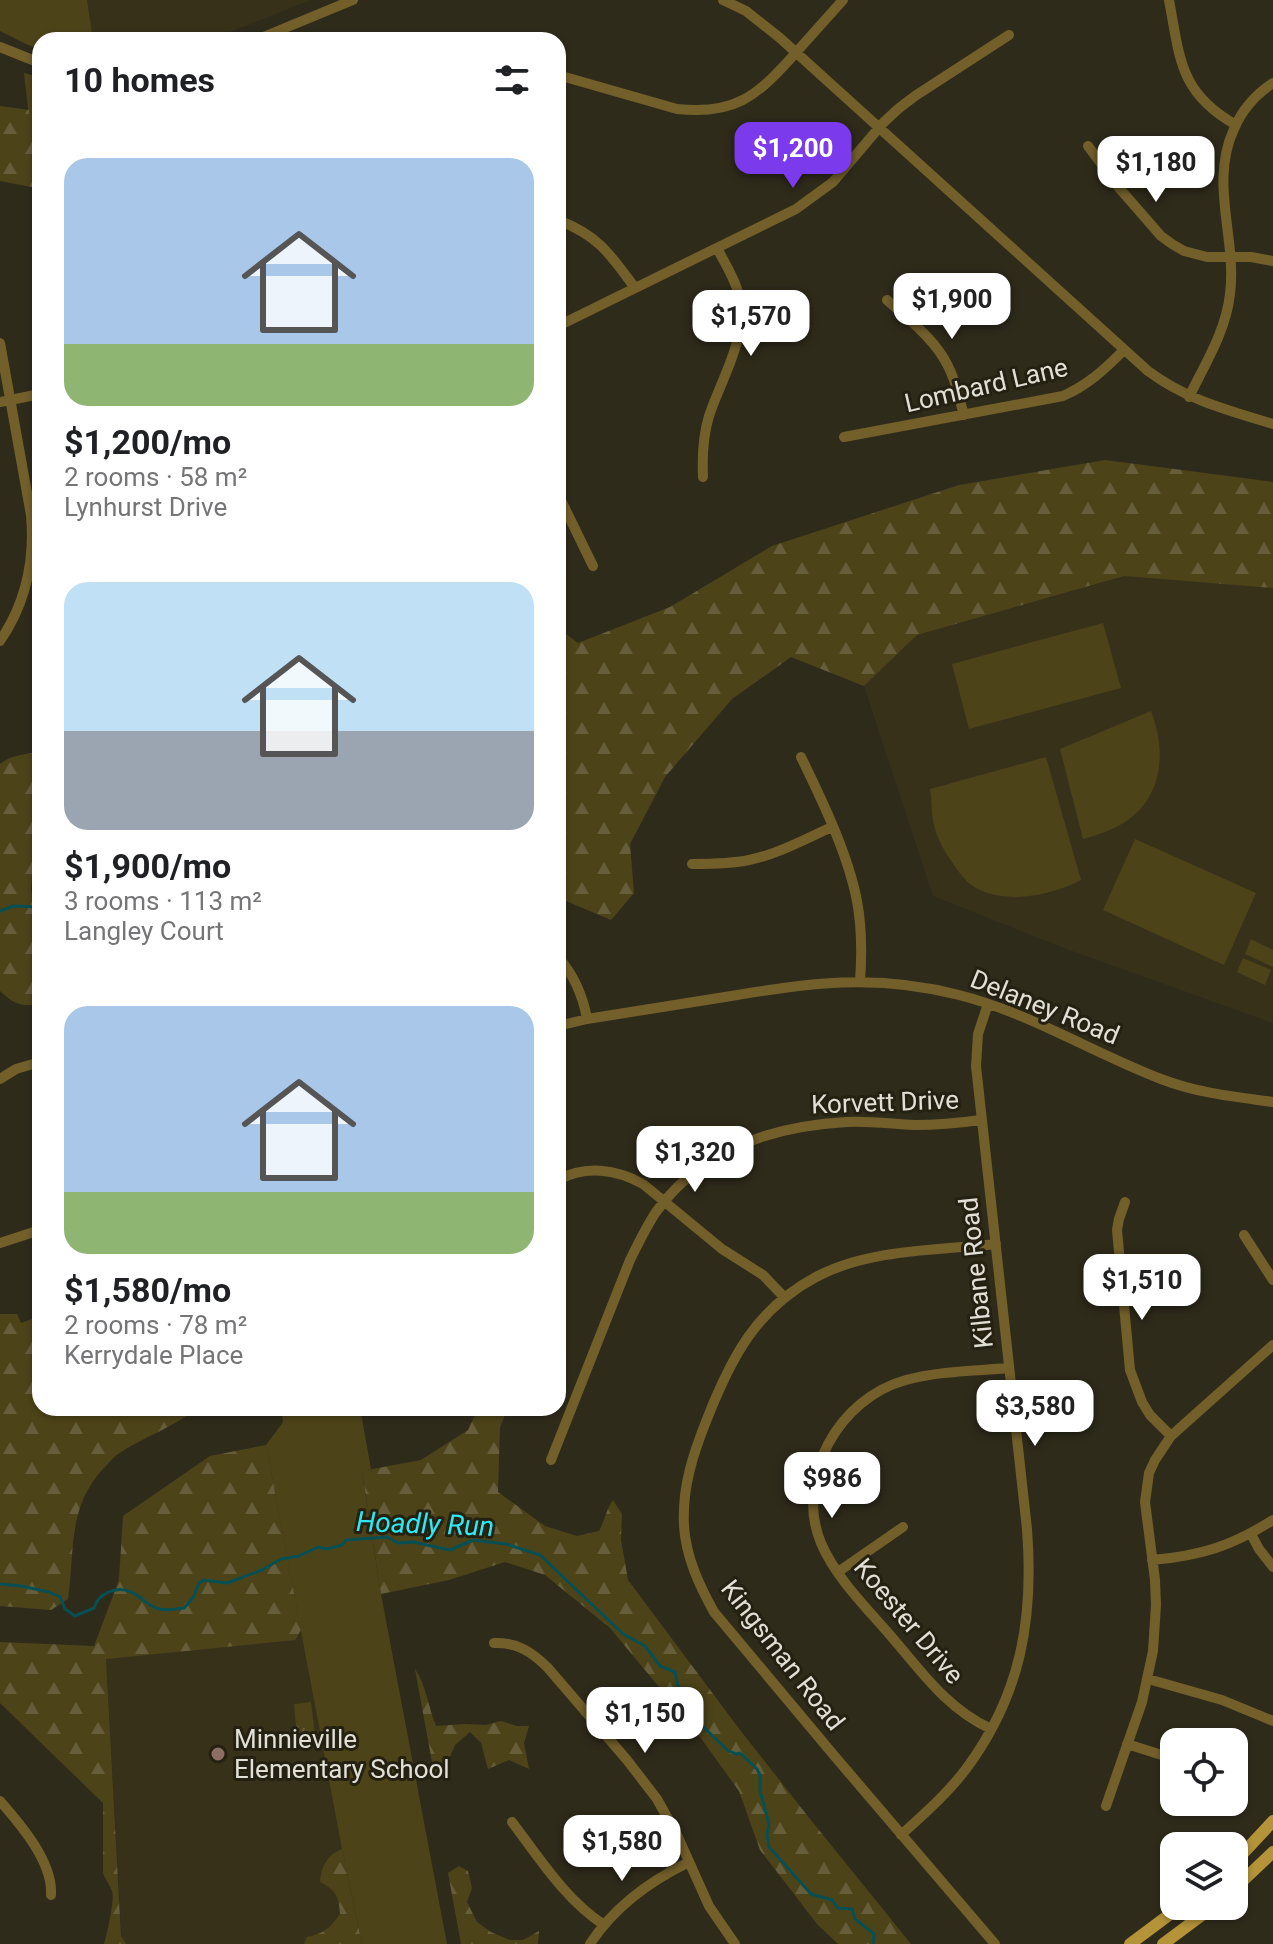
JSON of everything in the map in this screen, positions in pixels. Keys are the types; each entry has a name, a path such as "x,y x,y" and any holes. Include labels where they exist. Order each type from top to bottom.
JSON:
{"main road":[{"path":"1248,1848 1273,1821"},
{"path":"1248,1876 1273,1852"},
{"path":"1130,1944 1162,1920"},
{"path":"1163,1944 1195,1920"}],"street":[{"path":"276,32 353,0"},
{"path":"723,0 765,25 1164,383 1210,405 1273,424"},
{"path":"566,77 677,109 709,110 737,103 760,91 843,0"},
{"path":"1169,0 1181,62 1190,84 1210,108 1236,125"},
{"path":"288,27 290,32"},
{"path":"566,322 796,209 833,182 879,128 915,96 1009,35"},
{"path":"0,47 32,60"},
{"path":"1189,397 1222,328 1230,294 1230,258 1222,187 1225,154 1236,125 1254,98 1273,83"},
{"path":"1088,146 1161,236 1184,251 1215,258 1251,257 1273,261"},
{"path":"566,223 594,238 635,288"},
{"path":"703,477 706,428 735,355 741,323 738,292 717,248"},
{"path":"887,300 942,355 954,380 964,415"},
{"path":"0,343 6,401 31,515 32,533"},
{"name":"Lombard Lane","path":"844,437 1063,396 1097,377 1124,350"},
{"path":"6,401 32,396"},
{"path":"566,510 593,566"},
{"path":"0,641 21,601 32,557"},
{"path":"801,757 852,879 861,937 860,981"},
{"path":"692,864 755,859 832,827"},
{"path":"566,968 579,990 587,1019"},
{"name":"Delaney Road","path":"566,1024 799,985 860,981 897,984 932,989 988,1004 1162,1079 1204,1092 1273,1102"},
{"name":"Kilbane Road","path":"901,1835 966,1769 991,1729 1017,1666 1029,1603 1027,1529 981,1120 976,1050 988,1004"},
{"path":"0,1079 16,1069 32,1064"},
{"name":"Korvett Drive","path":"551,1460 630,1260 648,1225 682,1183 713,1158 741,1144 800,1127 847,1122 917,1125 981,1120"},
{"path":"566,1177 586,1171 632,1177 722,1249 755,1268 785,1298"},
{"path":"1125,1202 1117,1230 1130,1370 1150,1415 1171,1436"},
{"path":"0,1243 32,1233"},
{"path":"1244,1235 1273,1280"},
{"name":"Kingsman Road","path":"995,1944 726,1628 702,1590 693,1567 687,1544 684,1503 688,1473 697,1443 722,1380 753,1329 785,1298 816,1277 859,1260 996,1244"},
{"path":"1106,1806 1148,1679 1155,1631 1156,1605 1146,1487 1155,1460 1171,1436 1273,1345"},
{"name":"Koester Drive","path":"991,1729 975,1722 947,1702 866,1608 838,1572 820,1541 814,1510 822,1457 838,1427 850,1413 876,1393 905,1380 1008,1368"},
{"path":"1152,1560 1220,1548 1273,1520"},
{"path":"838,1572 903,1527"},
{"path":"1251,1534 1273,1567"},
{"path":"494,1643 520,1646 548,1668 648,1788 671,1824 709,1906 735,1944"},
{"path":"1148,1679 1222,1700 1273,1721"},
{"path":"1127,1744 1160,1754"},
{"path":"0,1801 32,1843 47,1870 51,1879 51,1895"},
{"path":"512,1822 576,1904 604,1925"},
{"path":"590,1944 604,1925 637,1893 689,1862"}],"shaded area":[{"path":"87,0 311,0 230,32 92,32"},
{"path":"1124,576 1273,588 1273,1023 1061,947 933,896 864,686 917,635"},
{"name":"Minnieville Elementary School","path":"268,1453 362,1944 122,1944 106,1659 127,1516"}],"green space":[{"path":"0,0 87,0 92,32 32,32 32,46 0,31"},
{"path":"24,73 32,75 32,144"},
{"path":"0,106 29,110 32,187 0,181"},
{"path":"1105,460 1273,482 1273,588 1124,576 917,635 864,686 791,657 732,699 665,777 630,844 634,893 611,920 566,901 566,634 578,643 670,607 772,546 959,485"},
{"path":"1103,623 1121,688 969,729 952,664"},
{"path":"1151,711 1158,735 1160,760 1155,785 1142,807 1123,823 1083,839 1060,749"},
{"path":"32,754 32,1005 15,1002 0,991 0,764"},
{"path":"1046,757 1081,880 1057,890 1018,897 992,894 975,887 959,872 939,840 933,820 930,789"},
{"path":"1135,839 1256,893 1224,965 1103,910"},
{"path":"1251,939 1273,950 1273,967 1245,954"},
{"path":"1243,958 1271,970 1265,985 1237,972"},
{"path":"0,1314 17,1314 21,1323 32,1319 32,1416 186,1416 118,1454 91,1484 78,1515 68,1599 51,1610 0,1606"},
{"path":"282,1416 361,1416 371,1469 362,1472 381,1594 447,1944 362,1944 266,1445 283,1422"},
{"path":"474,1416 505,1416 500,1427 498,1492 545,1526 577,1536 599,1531 613,1500 622,1514 621,1540 628,1580 740,1730 911,1944 838,1944 817,1924 760,1850 739,1791 695,1730 610,1628 545,1575 505,1562 449,1580 381,1594 362,1471 421,1460 468,1430"},
{"path":"266,1445 301,1630 295,1640 106,1659 121,1936 126,1944 104,1944 113,1895 103,1873 103,1803 0,1703 0,1642 94,1646 119,1580 123,1516 210,1456"},
{"path":"415,1669 436,1726 486,1725 501,1721 529,1726 524,1743 529,1769 509,1760 488,1769 481,1743 470,1732 455,1745 446,1766 434,1773"},
{"path":"311,1702 315,1735 297,1737 294,1704"},
{"path":"342,1849 362,1944 304,1944 307,1937 326,1929 340,1914 335,1894 320,1882 326,1862"},
{"path":"459,1866 468,1871 472,1888 467,1902 477,1922 510,1940 523,1940 539,1931 538,1944 461,1944 448,1873"}],"waterway":[{"path":"0,911 13,906 32,907"},
{"name":"Hoadly Run","path":"0,1584 49,1592 60,1597 65,1609 75,1616 94,1608 104,1595 114,1590 135,1594 159,1609 184,1608 204,1580 227,1583 281,1559 299,1556 318,1547 326,1549 342,1545 346,1540 387,1537 398,1543 413,1542 450,1550 473,1540 506,1544 540,1555 623,1634 645,1646 660,1666 675,1672 685,1709 727,1750 740,1753 757,1769 769,1824 769,1847 811,1894 832,1900 838,1908 852,1909 855,1919 874,1934 873,1944"}],"place":[{"name":"Minnieville Elementary School","path":"218,1754"}]}
